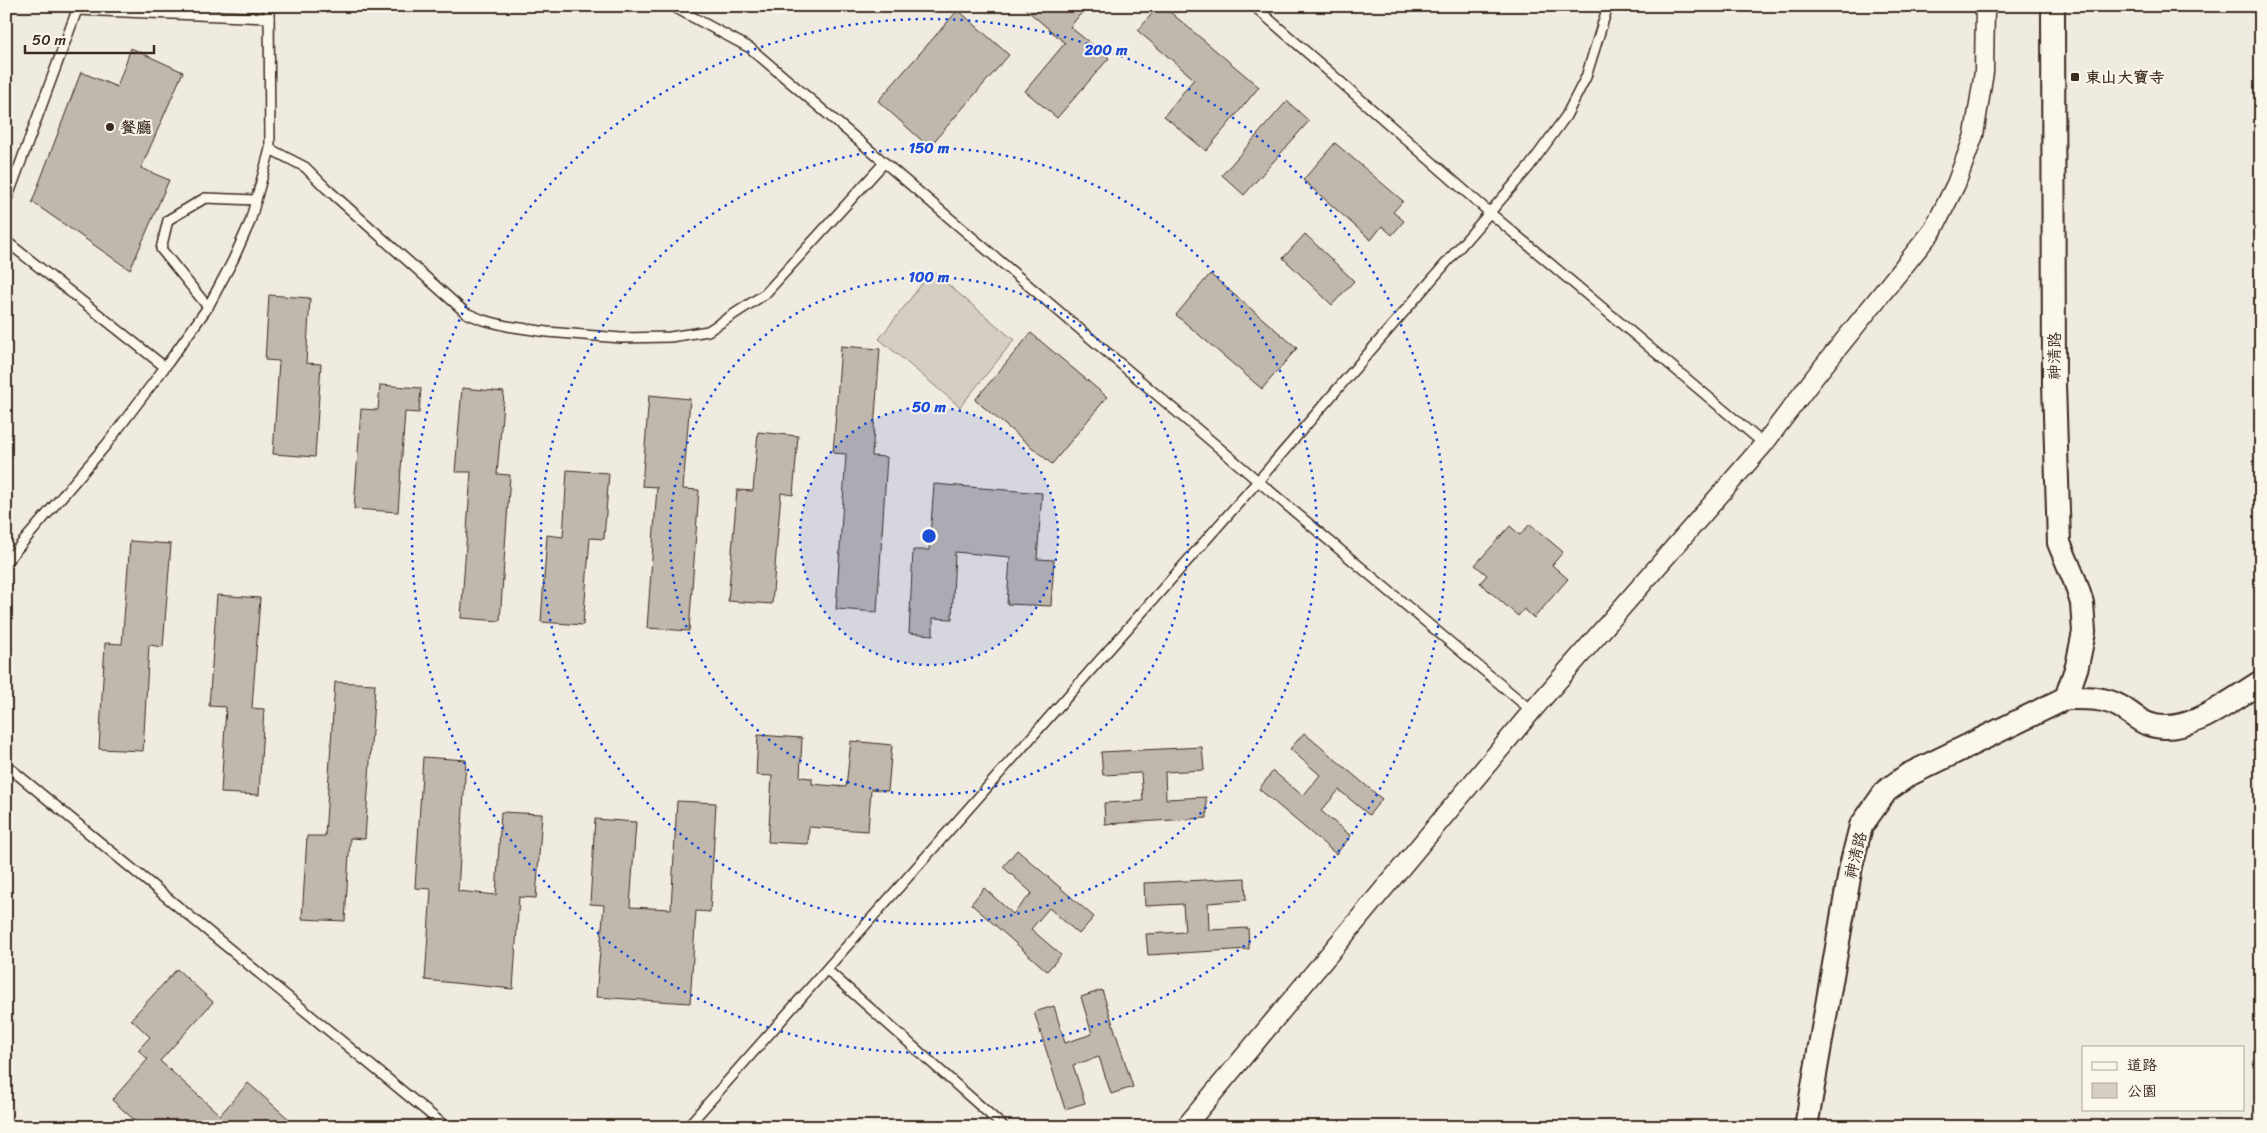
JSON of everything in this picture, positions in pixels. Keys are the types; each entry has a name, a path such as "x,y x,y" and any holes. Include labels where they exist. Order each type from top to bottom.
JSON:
{"street":[{"path":"1185,1127 1532,712 1764,444 1817,374 1933,230 1956,184 1974,135 1984,72 1984,6"},
{"name":"神清路","path":"2052,6 2054,384 2059,543 2082,603 2084,632 2078,666 2066,698"},
{"name":"神清路","path":"1806,1127 1851,866 1861,826 1886,792 1908,775 2066,698 2096,698 2119,706 2133,718 2150,725 2176,726 2195,722 2261,682"}],"lane":[{"path":"6,562 106,445 165,367 208,307 236,253 250,222 270,149 269,6"},
{"path":"672,6 750,48 1532,712"},
{"path":"1254,6 1489,212 1764,444"},
{"path":"687,1127 1258,481 1489,212 1530,167 1566,116 1586,77 1608,6"},
{"path":"6,202 77,10 269,18"},
{"path":"270,149 305,167 466,313 483,320 507,326 546,332 621,338 670,337 708,331 765,294 884,163"},
{"path":"208,307 161,249 168,220 205,198 256,200"},
{"path":"6,240 165,367"},
{"path":"6,765 446,1127"},
{"path":"827,970 1004,1127"}],"green space":[{"path":"932,271 1014,340 960,407 879,339"}],"building":[{"path":"1022,6 1087,6 1070,27 1109,58 1057,118 1025,91 1065,43"},
{"path":"1158,6 1163,6 1259,87 1206,151 1164,116 1194,79 1138,31"},
{"path":"958,10 1009,55 929,147 878,101"},
{"name":"餐廳","path":"131,48 183,72 141,168 169,180 130,270 32,202 81,72 117,87"},
{"path":"1287,101 1309,121 1244,195 1222,175"},
{"path":"1335,143 1403,201 1393,212 1404,221 1392,235 1382,226 1371,240 1303,180"},
{"path":"1305,234 1354,281 1332,305 1283,258"},
{"path":"1210,274 1297,348 1262,389 1176,315"},
{"path":"269,295 310,298 306,363 321,364 315,457 273,454 279,361 265,360"},
{"path":"1031,333 1107,397 1052,464 975,400"},
{"path":"841,346 880,349 872,456 887,457 877,612 836,609 846,454 833,453"},
{"path":"380,385 421,388 419,413 405,412 398,512 354,509 361,409 378,410"},
{"path":"462,388 504,392 497,474 510,475 500,621 461,618 471,472 455,472"},
{"path":"649,395 690,399 683,489 699,490 689,631 647,628 657,487 642,486"},
{"path":"758,432 798,436 793,495 781,493 772,604 728,601 737,490 753,491"},
{"path":"567,470 609,473 604,539 590,538 583,625 541,622 547,535 563,537"},
{"path":"934,484 1042,493 1037,559 1054,560 1051,606 1007,604 1010,557 955,552 952,619 933,618 933,635 909,633 913,550 929,550"},
{"path":"1530,524 1563,552 1552,565 1568,579 1534,618 1524,609 1518,616 1480,583 1487,575 1475,565 1510,526 1520,535"},
{"path":"130,541 171,544 163,647 149,645 143,751 99,749 105,643 122,644"},
{"path":"217,595 260,598 252,708 264,709 259,795 221,793 226,707 209,706"},
{"path":"335,682 375,684 365,839 350,838 345,921 302,919 307,836 325,836"},
{"path":"1304,733 1382,799 1369,815 1339,790 1321,811 1351,836 1336,854 1259,789 1273,771 1303,796 1320,775 1290,749"},
{"path":"758,735 802,738 800,777 812,778 812,784 846,787 851,741 892,745 888,791 871,789 868,831 809,827 808,844 768,842 772,776 756,775"},
{"path":"1202,747 1204,770 1165,772 1166,799 1206,797 1207,818 1105,824 1104,803 1143,801 1141,773 1103,775 1101,752"},
{"path":"423,757 466,760 458,891 496,895 501,812 542,814 536,898 519,897 513,989 425,980 431,889 415,888"},
{"path":"677,801 716,803 710,912 696,911 690,1003 596,997 604,905 590,904 595,819 636,822 630,907 671,909"},
{"path":"1017,850 1094,917 1079,934 1049,908 1031,929 1061,955 1047,971 971,904 984,888 1013,914 1032,893 1003,867"},
{"path":"1245,878 1246,900 1208,903 1209,930 1248,928 1249,949 1148,955 1146,934 1185,932 1183,904 1145,906 1144,883"},
{"path":"177,969 213,1002 160,1061 220,1115 248,1083 298,1127 142,1127 112,1100 148,1059 138,1050 150,1037 131,1019"},
{"path":"1102,990 1133,1087 1111,1094 1099,1057 1073,1065 1085,1103 1065,1109 1034,1012 1054,1006 1065,1043 1092,1034 1081,997"}],"place":[{"name":"東山大寶寺","path":"2075,77"},
{"name":"餐廳","path":"110,127"}]}
